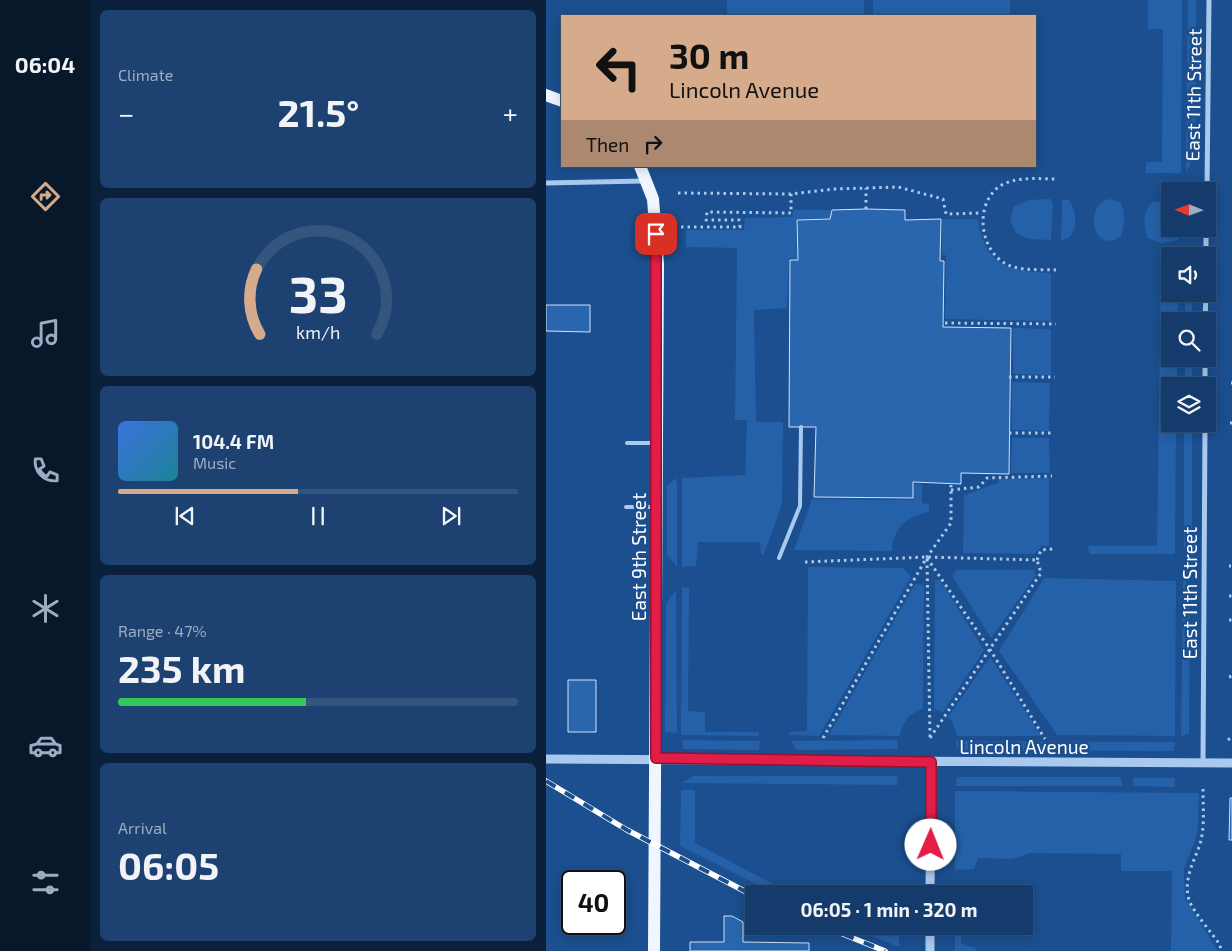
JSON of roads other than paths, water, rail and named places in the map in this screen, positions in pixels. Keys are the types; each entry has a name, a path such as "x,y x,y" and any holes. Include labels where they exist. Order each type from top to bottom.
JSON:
{"main road":[{"path":"546,95 561,101"},
{"name":"East 9th Street","path":"640,167 653,198 656,219 657,507 654,951"}],"street":[{"name":"East 11th Street","path":"1206,182 1209,0"},
{"path":"546,182 647,181"},
{"name":"East 11th Street","path":"1203,763 1205,432"},
{"name":"Lincoln Avenue","path":"546,759 656,758 931,762 1232,763"},
{"path":"930,885 931,762"},
{"path":"930,935 930,951"}],"lane":[{"path":"779,558 800,506 801,427"},
{"path":"627,443 657,443"},
{"path":"626,507 657,507"}],"railway":[{"path":"546,781 627,830 745,891"},
{"path":"845,935 885,951"}]}
